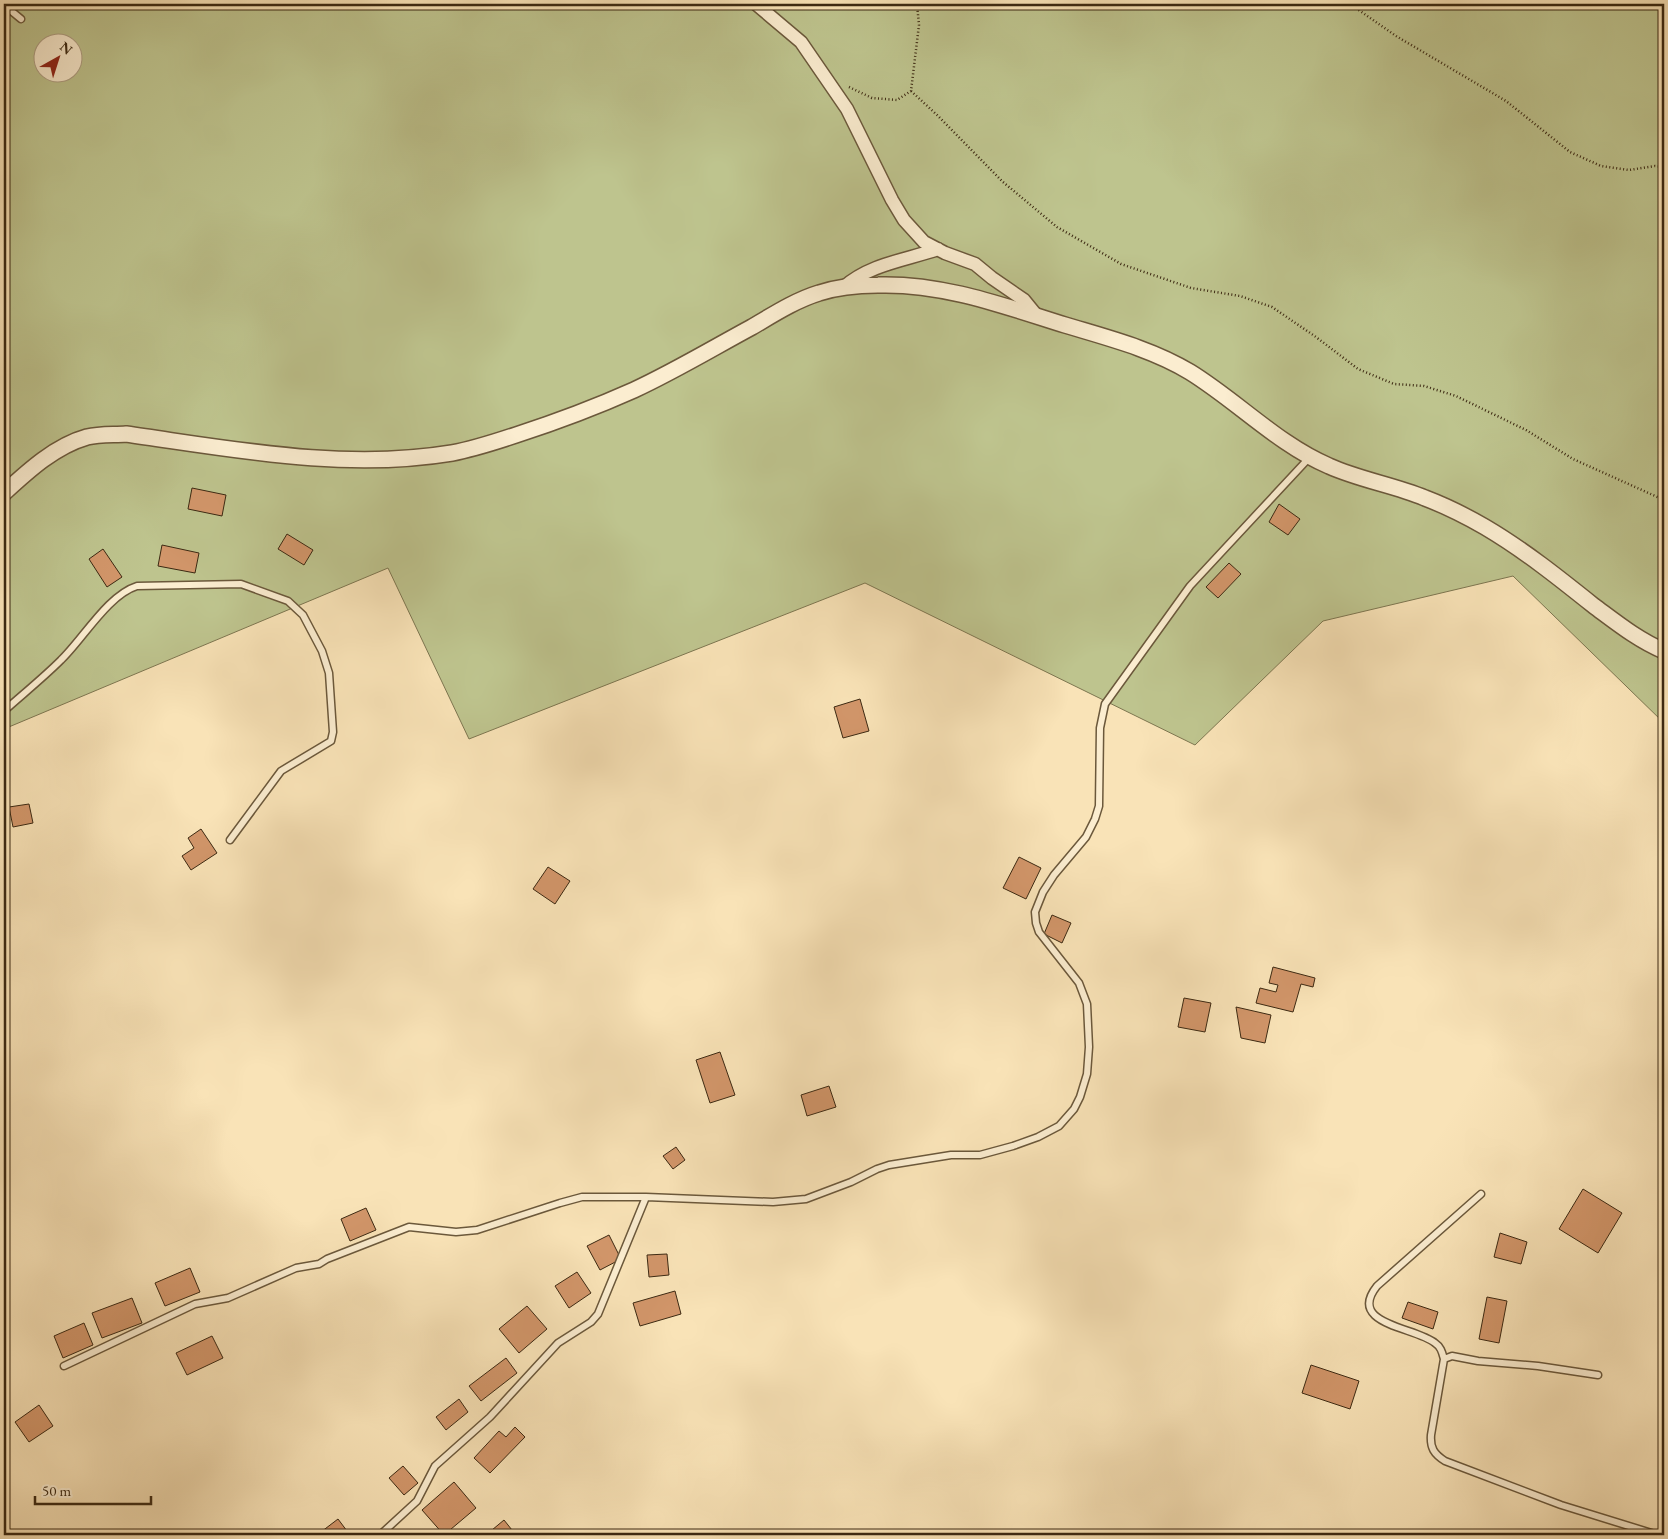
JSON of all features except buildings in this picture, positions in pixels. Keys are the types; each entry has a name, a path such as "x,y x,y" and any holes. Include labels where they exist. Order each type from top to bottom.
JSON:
{"street":[{"path":"756,4 802,42 847,110 904,220 924,242 938,250 975,264 1024,300 1037,316"},
{"path":"844,288 853,279 870,270 891,262 938,250"},
{"path":"4,493 33,467 68,445 88,437 106,435 126,434 267,454 348,459 420,457 454,453 481,447 546,425 633,390 676,369 796,302 822,291 890,285 933,288 994,302 1142,349 1169,360 1219,391 1310,457 1352,475 1423,497 1484,527 1522,551 1628,632 1664,651"}],"lane":[{"path":"4,5 21,19"},
{"path":"64,1366 195,1304 228,1298 296,1268 319,1264 327,1259 409,1227 466,1232 582,1197 646,1197 773,1202 806,1199 889,1165 951,1155 980,1155 1013,1146 1059,1126 1074,1109 1087,1074 1089,1047 1087,1004 1080,983 1039,932 1036,923 1036,912 1043,892 1054,875 1086,837 1095,819 1099,806 1100,728 1105,704 1195,580 1310,457"},
{"path":"4,711 62,659 112,602 127,589 137,586 241,584 288,601 303,615 324,656 329,673 333,732 331,741 282,771 230,840"},
{"path":"1481,1194 1377,1286 1371,1294 1369,1302 1371,1314 1379,1320 1433,1341 1441,1349 1444,1359 1430,1444 1435,1455 1445,1461 1561,1505 1658,1535"},
{"path":"380,1535 417,1501 435,1466 490,1417 558,1342 591,1322 598,1314 646,1197"},
{"path":"1444,1359 1452,1356 1478,1361 1598,1374"}],"path":[{"path":"843,85 872,98 897,100 911,91 920,25 917,4"},
{"path":"1350,4 1396,36 1506,101 1570,152 1601,166 1629,170 1655,166 1664,167"},
{"path":"911,91 1003,182 1057,227 1121,264 1191,288 1240,296 1272,307 1358,369 1394,384 1424,386 1456,396 1526,430 1573,459 1664,500"}],"green space":[{"path":"4,4 1664,4 1664,723 1513,576 1323,621 1195,745 865,583 469,739 388,568 4,729"}]}
